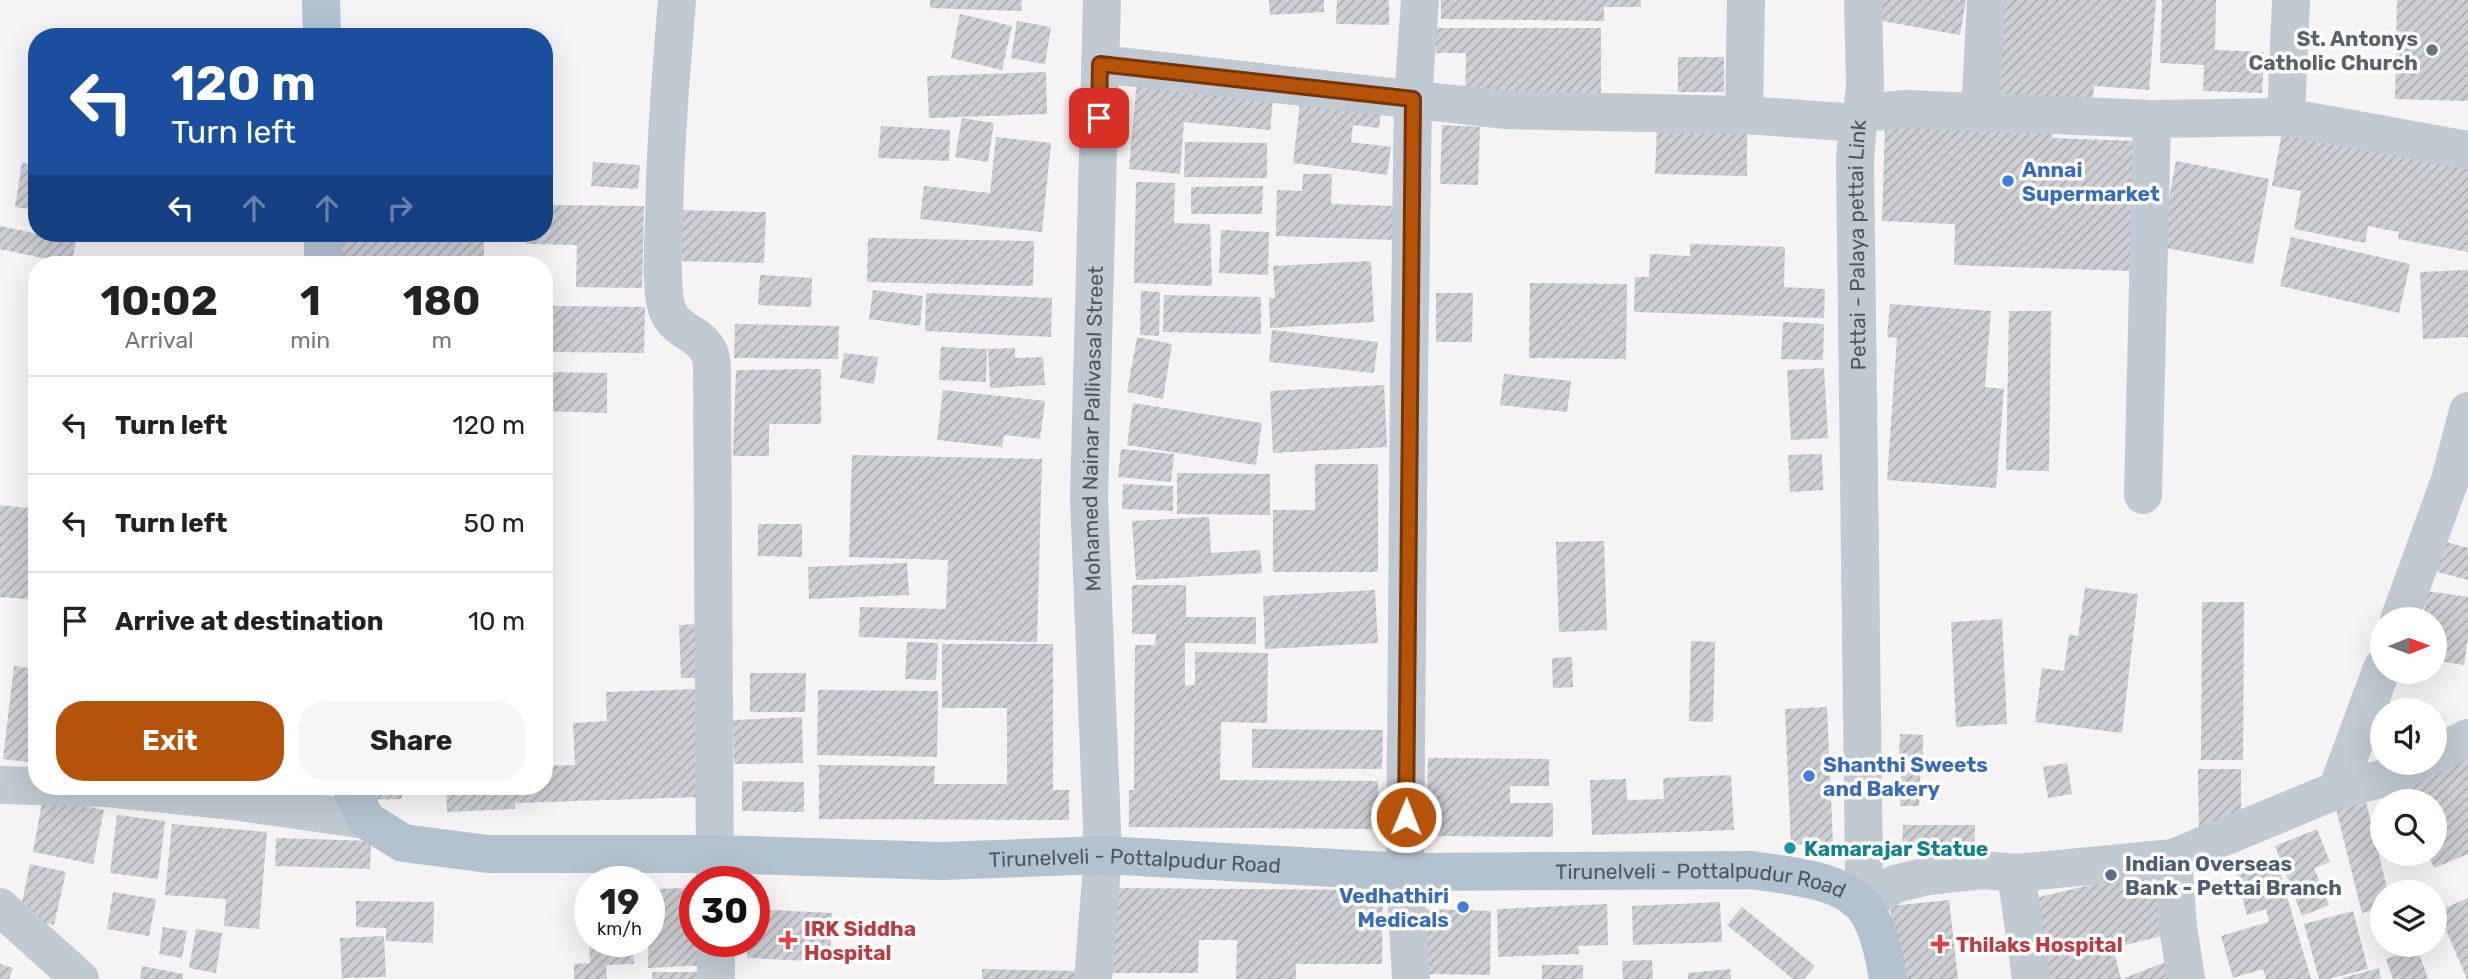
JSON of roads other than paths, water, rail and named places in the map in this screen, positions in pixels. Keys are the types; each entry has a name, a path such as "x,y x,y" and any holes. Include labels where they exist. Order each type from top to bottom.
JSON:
{"main road":[{"path":"321,0 321,28"},
{"path":"354,795 366,820"},
{"name":"Tirunelveli - Pottalpudur Road","path":"366,820 403,842 488,854 683,866"},
{"name":"Tirunelveli - Pottalpudur Road","path":"770,866 1103,855 1405,872 1751,870 1808,878 1843,891 1861,904 1883,947 1888,979"}],"street":[{"path":"677,0 665,164 665,302 672,319 681,330 704,344 710,354 712,373 715,866"},
{"name":"Mohamed Nainar Pallivasal Street","path":"1093,979 1103,855 1089,497 1102,0"},
{"path":"1411,979 1405,872 1413,99 1420,0"},
{"path":"1744,115 1746,0"},
{"path":"1100,64 1506,110 1860,118 1865,86 1863,0"},
{"path":"1980,113 1986,0"},
{"path":"2286,117 2291,0"},
{"name":"Pettai - Palaya pettai Link","path":"1861,904 1864,872 1855,160 1860,118 1906,109 2152,119 2286,117 2468,150"},
{"path":"2143,495 2152,119"},
{"path":"2404,607 2450,480 2468,411"},
{"path":"2337,790 2376,684"},
{"path":"2447,748 2468,738"},
{"path":"1861,904 1909,879 1983,870 2016,873 2173,858 2337,790 2391,775"},
{"path":"0,785 28,786"},
{"path":"170,795 366,820"},
{"path":"2173,858 2178,927 2186,979"},
{"path":"2016,873 2031,979"},
{"path":"0,907 80,979"},
{"path":"716,957 716,979"}],"place":[{"name":"St. Antonys Catholic Church","path":"2432,50"},
{"name":"Annai Supermarket","path":"2008,181"},
{"name":"Shanthi Sweets and Bakery","path":"1809,776"},
{"name":"Kamarajar Statue","path":"1790,848"},
{"name":"Indian Overseas Bank - Pettai Branch","path":"2111,875"},
{"name":"Vedhathiri Medicals","path":"1463,907"},
{"name":"IRK Siddha Hospital","path":"788,940"},
{"name":"Thilaks Hospital","path":"1940,944"}]}
